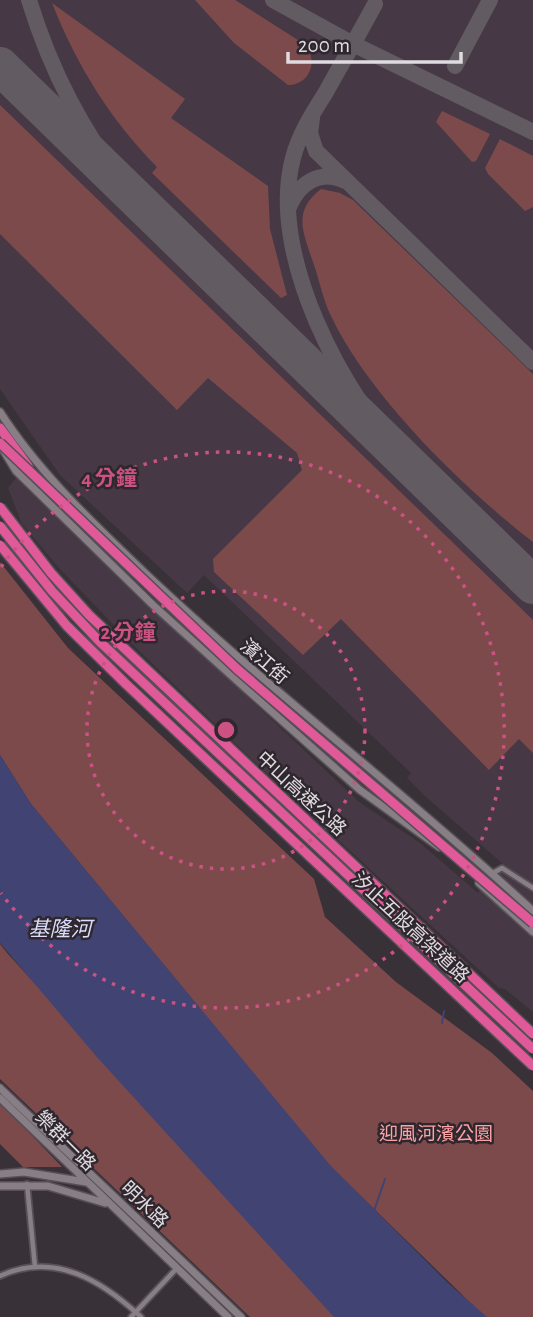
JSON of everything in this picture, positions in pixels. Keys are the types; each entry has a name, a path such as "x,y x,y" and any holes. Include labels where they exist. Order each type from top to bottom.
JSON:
{"highway":[{"path":"0,428 55,496"},
{"path":"0,444 237,669 533,923"},
{"name":"中山高速公路","path":"0,507 51,573 89,615 533,1034"},
{"name":"中山高速公路","path":"0,526 52,591 99,641 533,1049"},
{"name":"汐止五股高架道路","path":"0,545 67,626 126,684 533,1066"}],"main road":[{"name":"濱江街","path":"0,412 47,474 123,551 252,671 400,792 533,911"},
{"name":"濱江街","path":"0,444 16,471 153,605 385,809 436,845 533,932"},
{"path":"385,809 400,792"},
{"name":"樂群一路","path":"0,1088 104,1187"},
{"name":"樂群一路","path":"0,1098 109,1205"},
{"path":"36,1132 63,1167 52,1175"},
{"name":"明水路","path":"0,1174 24,1172 52,1175 104,1187 241,1317"},
{"name":"明水路","path":"0,1186 27,1184 66,1190 109,1205 228,1317"}],"street":[{"path":"493,873 502,868 533,888"},
{"path":"27,1184 35,1267"},
{"path":"0,1276 35,1267 86,1275 116,1293 141,1317"},
{"path":"131,1317 177,1268"}],"shaded area":[{"path":"0,0 533,0 533,1012 505,989 499,988 285,791 132,644 59,568 22,524 8,488 16,478 359,802 420,843 478,893 502,863 425,796 407,778 411,773 204,575 187,593 60,475 0,389"}],"green space":[{"path":"195,0 235,0 301,42 307,48 312,61 308,75 296,84 288,85 234,43"},
{"path":"52,3 185,99 171,118 268,186 270,229 287,295 281,298 152,173 157,167 124,130 96,91 72,48"},
{"path":"0,105 533,620 533,753 519,739 489,770 341,619 303,655 214,572 213,559 302,470 297,453 208,378 177,410 0,234"},
{"path":"442,111 490,134 476,161 472,162 436,122"},
{"path":"500,139 533,156 533,207 525,211 485,168"},
{"path":"321,189 340,193 353,200 533,374 533,542 477,495 420,439 369,377 348,346 328,310 302,224 306,206"},
{"name":"迎風河濱公園","path":"0,562 68,648 314,879 325,917 396,982 492,1053 533,1091 533,1317 485,1317 330,1166 31,804 0,755"},
{"path":"0,944 338,1317 250,1317 0,1079"},
{"path":"0,1102 62,1167 23,1167 0,1144"}],"water":[{"name":"基隆河","path":"0,755 31,804 330,1165 448,1283 487,1317 334,1317 96,1056 0,943"}],"waterway":[{"path":"442,1023 444,1011"},
{"path":"374,1211 385,1179"}],"taxiway":[{"path":"29,0 58,77 83,124 128,191"},
{"path":"273,0 353,44 533,132"},
{"path":"455,66 490,0"},
{"path":"375,4 307,124 293,158 288,196 291,237 301,279 336,363 384,435 422,478 451,504 523,566 533,567"},
{"path":"312,118 310,133 316,151 533,362"},
{"path":"289,207 298,191 311,181 327,177 345,181"}],"runway":[{"path":"0,66 533,585"}]}
